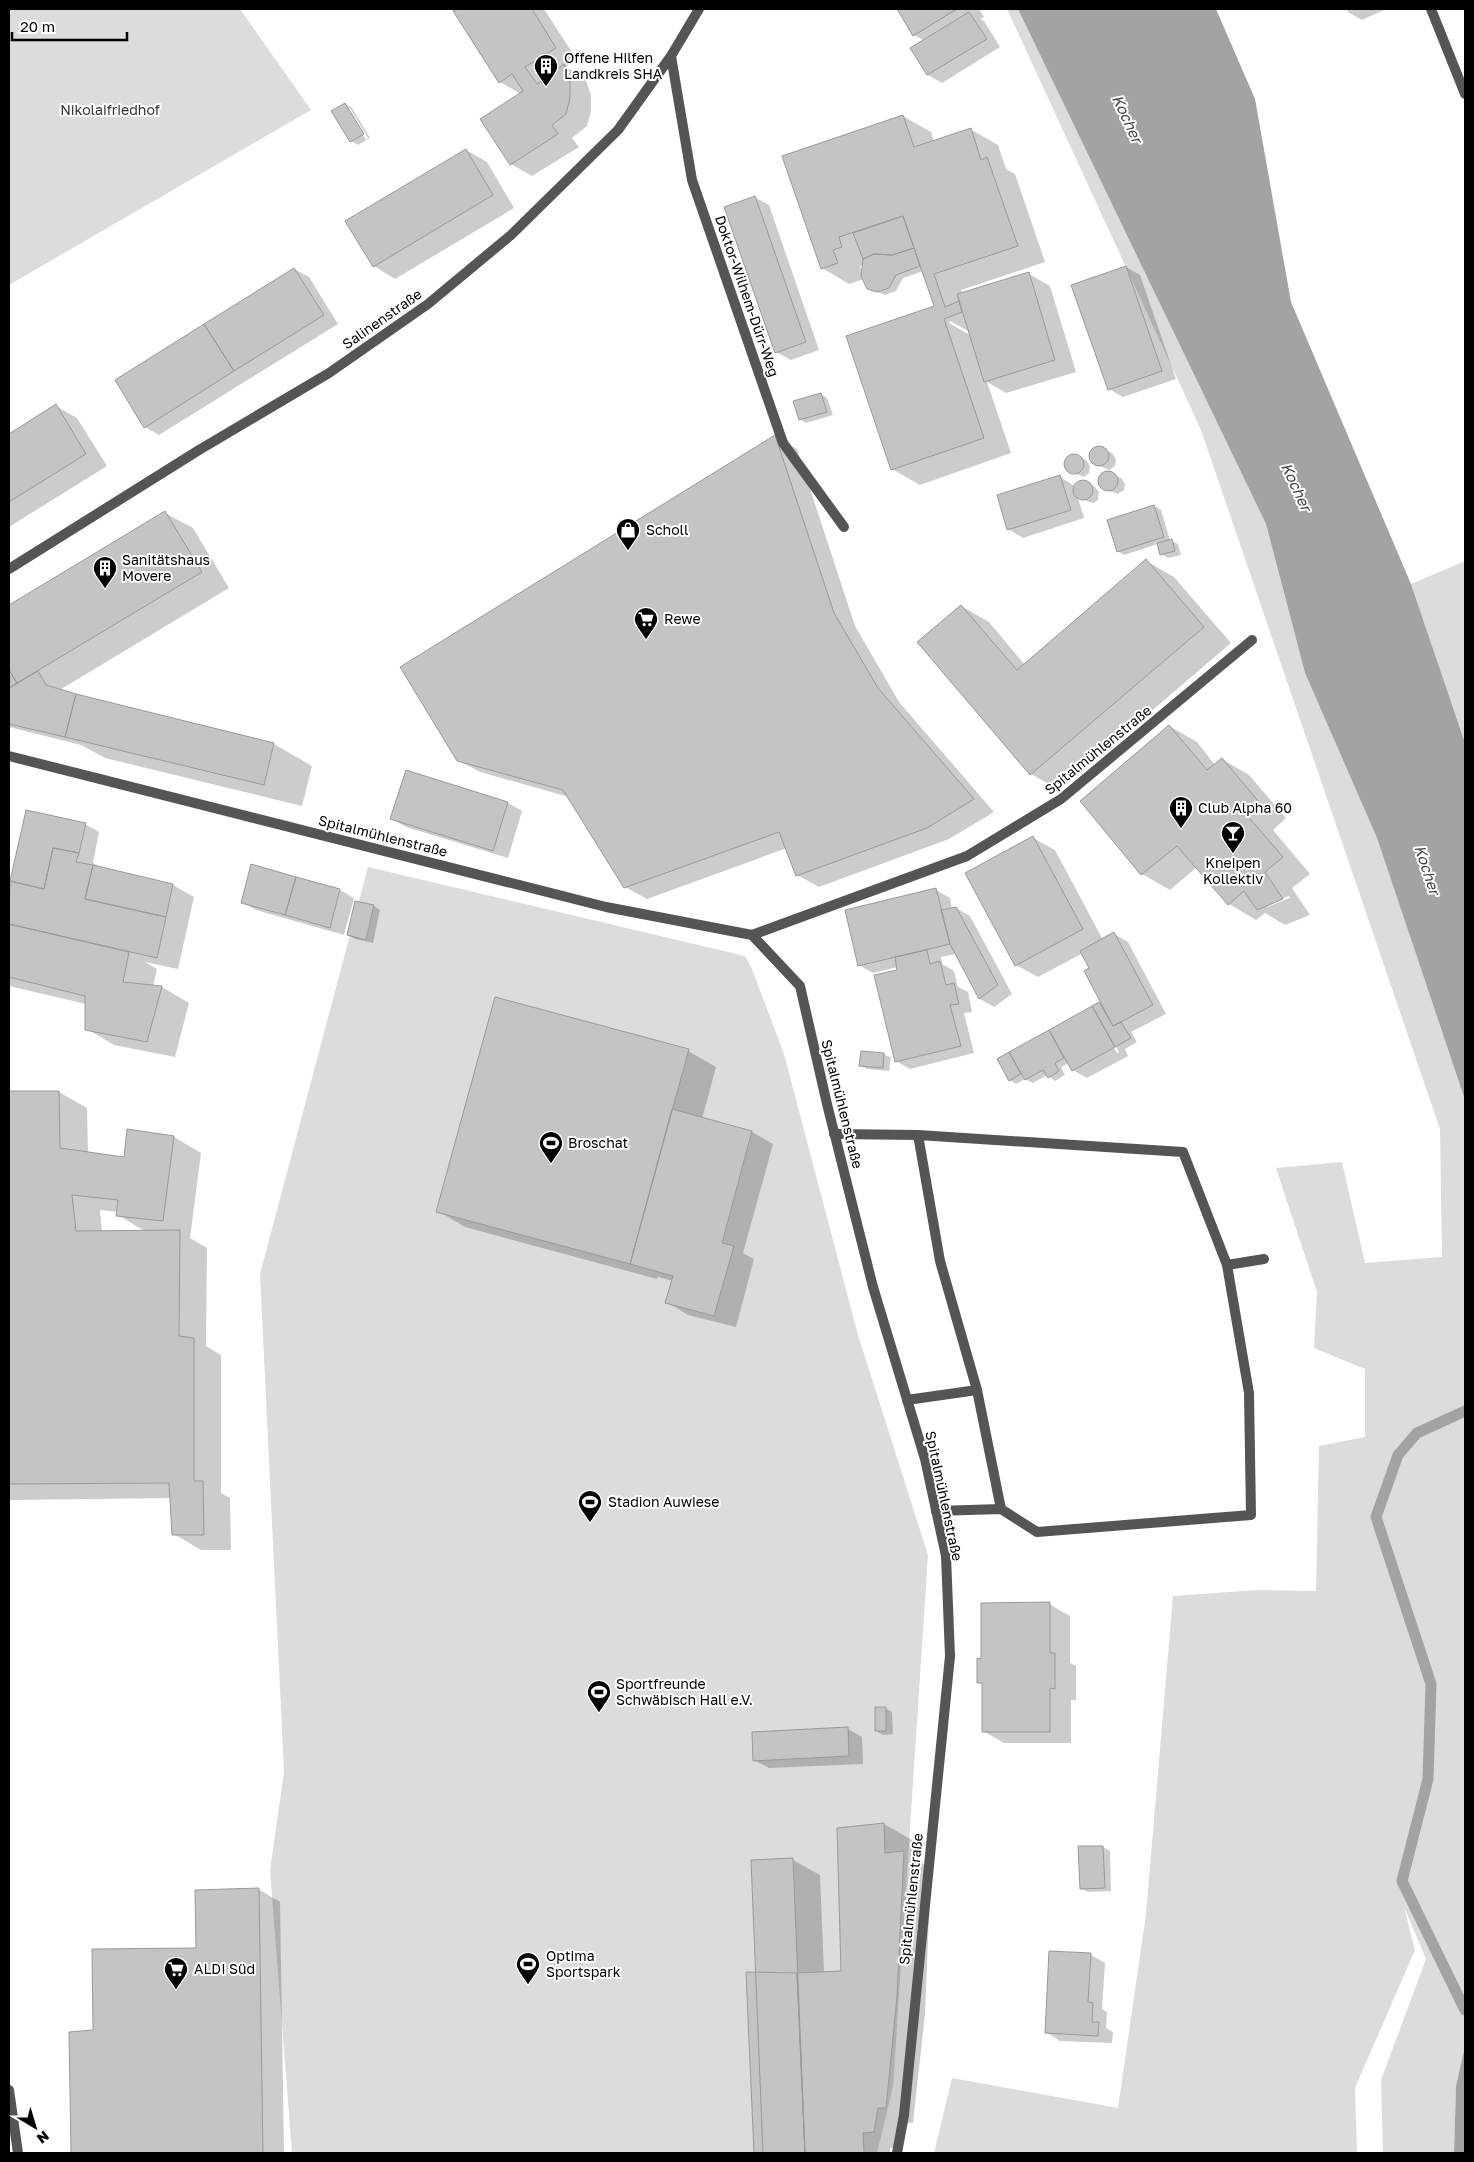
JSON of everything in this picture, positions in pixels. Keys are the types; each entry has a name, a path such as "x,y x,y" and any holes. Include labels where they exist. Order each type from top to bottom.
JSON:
{"street":[{"name":"Salinenstraße","path":"9,569 199,450 329,372 428,304 511,236 618,130 671,56 699,9"},
{"path":"1431,9 1465,94"},
{"name":"Doktor-Wilhem-Dürr-Weg","path":"671,56 692,180 783,443 844,526"},
{"name":"Spitalmühlenstraße","path":"9,756 606,907 752,935 967,856 1061,799 1252,640"},
{"name":"Spitalmühlenstraße","path":"752,935 800,986 834,1134 873,1287 925,1459 946,1556 950,1656 904,2115 897,2153"},
{"path":"834,1134 918,1135 1184,1152 1227,1264 1249,1393 1251,1515 1037,1532 1001,1508 936,1511"},
{"path":"918,1135 940,1261 977,1390 1001,1508"},
{"path":"1227,1264 1264,1259"},
{"path":"907,1400 977,1390"},
{"path":"9,2090 18,2153"}],"green space":[{"name":"Nikolaifriedhof","path":"9,9 240,9 311,110 9,285"},
{"path":"1007,9 1018,9 1266,524 1305,673 1377,838 1465,1100 1465,2048 1456,2086 1454,2153 1383,2153 1381,2080 1426,1959 1404,1907 1415,1950 1355,2088 1357,2153 934,2153 952,2078 1118,2108 1146,1914 1173,1596 1257,1590 1316,1591 1319,1446 1365,1437 1365,1369 1314,1348 1317,1292 1276,1168 1342,1162 1365,1263 1442,1257 1440,1129 1201,430"},
{"path":"1465,561 1465,743 1411,584"},
{"name":"Sportfreunde Schwäbisch Hall e.V.","path":"368,867 745,956 752,969 784,1054 858,1335 928,1555 893,2086 877,2153 292,2153 270,1870 284,1772 260,1274"}],"water":[{"name":"Kocher","path":"1018,9 1216,9 1255,99 1291,302 1411,584 1465,743 1465,1100 1377,838 1305,673 1266,524"},
{"path":"1465,2046 1465,2153 1454,2153 1456,2086"}],"building":[{"name":"Offene Hilfen Landkreis SHA","path":"457,9 532,9 556,48 525,67 537,84 564,64 570,82 570,98 566,114 552,125 558,134 510,165 480,119 523,91 512,74 499,83 453,11"},
{"path":"897,9 957,9 913,36"},
{"path":"969,12 987,39 927,75 910,48"},
{"path":"345,103 364,134 350,142 331,111"},
{"path":"903,115 914,147 971,128 981,160 987,157 1018,246 934,274 945,307 959,301 962,312 944,319 984,438 891,470 846,336 934,306 903,216 839,237 842,247 833,250 838,263 821,269 782,156"},
{"path":"466,149 493,195 373,267 345,221"},
{"path":"755,196 806,342 775,353 724,207"},
{"path":"903,216 914,248 892,255 874,254 863,259 853,233"},
{"path":"914,248 920,266 896,275 889,288 877,292 867,289 861,276 863,259 874,254 892,255"},
{"path":"1126,266 1162,371 1108,390 1071,285"},
{"path":"294,268 324,315 234,371 204,324"},
{"path":"1029,272 1055,360 984,382 957,294"},
{"path":"204,324 234,371 144,428 115,380"},
{"path":"821,393 827,412 799,420 793,401"},
{"path":"56,404 86,454 9,502 9,434"},
{"name":"Rewe","path":"775,435 834,613 878,688 974,799 927,828 796,876 779,832 624,888 563,790 457,761 400,667"},
{"path":"1099,446 1106,449 1109,456 1106,463 1099,466 1092,463 1089,456 1092,449"},
{"path":"1074,454 1081,457 1084,464 1081,471 1074,474 1067,471 1064,464 1067,457"},
{"path":"1108,471 1115,474 1118,481 1115,488 1108,491 1101,488 1098,481 1101,474"},
{"path":"1060,475 1071,510 1007,530 997,495"},
{"path":"1083,480 1090,483 1093,490 1090,497 1083,500 1076,497 1073,490 1076,483"},
{"path":"1154,505 1164,537 1117,552 1107,520"},
{"name":"Sanitätshaus Movere","path":"165,511 202,572 17,683 9,670 9,605"},
{"path":"1172,539 1175,551 1160,555 1157,543"},
{"path":"1146,559 1204,627 1030,775 917,642 961,605 1017,670"},
{"path":"9,670 17,683 9,688"},
{"path":"38,671 46,685 76,694 65,737 9,724 9,688"},
{"path":"76,694 274,743 264,785 65,737"},
{"name":"Club Alpha 60","path":"1169,725 1207,770 1222,758 1259,802 1246,814 1283,857 1265,872 1283,899 1257,910 1244,891 1228,905 1177,846 1141,875 1080,801"},
{"path":"406,770 508,802 493,851 390,819"},
{"path":"26,810 86,823 79,853 53,848 44,889 10,881"},
{"path":"1033,836 1083,929 1015,966 965,873"},
{"path":"53,848 79,853 76,862 93,865 85,899 166,917 157,958 9,924 10,881 44,889"},
{"path":"251,864 296,877 285,915 241,903"},
{"path":"93,865 173,884 166,917 85,899"},
{"path":"296,877 340,889 330,928 285,915"},
{"path":"936,888 950,944 858,966 845,910"},
{"path":"355,901 374,905 366,940 347,935"},
{"path":"956,907 998,985 979,999 950,944 941,910"},
{"path":"9,924 129,952 123,982 162,986 147,1042 85,1030 85,996 9,977"},
{"path":"1114,932 1153,1005 1113,1026 1084,971 1089,968 1080,951"},
{"path":"927,950 930,964 940,961 946,985 954,983 959,1004 950,1005 961,1046 895,1062 874,975 897,970 895,957"},
{"path":"495,997 689,1049 630,1264 436,1212"},
{"path":"1099,1002 1113,1026 1121,1022 1131,1038 1115,1047 1092,1006"},
{"path":"1092,1006 1115,1047 1072,1071 1049,1030"},
{"path":"1049,1030 1064,1058 1055,1063 1059,1071 1048,1078 1043,1070 1025,1080 1009,1052"},
{"path":"861,1051 884,1053 883,1068 859,1066"},
{"path":"1009,1052 1021,1074 1009,1081 997,1059"},
{"path":"9,1091 59,1091 60,1148 124,1157 127,1129 174,1136 163,1221 116,1216 118,1200 72,1195 76,1231 180,1230 179,1336 194,1338 194,1481 203,1481 204,1535 172,1535 169,1483 9,1484"},
{"path":"672,1109 752,1131 722,1243 734,1246 714,1316 665,1303 673,1276 630,1264"},
{"path":"1050,1602 1050,1653 1055,1653 1055,1689 1050,1688 1050,1732 982,1732 982,1683 977,1683 977,1658 981,1659 981,1603"},
{"path":"875,1707 886,1707 886,1731 875,1731"},
{"path":"848,1727 849,1756 753,1761 752,1732"},
{"path":"884,1823 885,1853 904,1851 897,1997 886,2108 878,2108 874,2132 863,2133 864,2153 805,2153 797,1973 841,1971 837,1828"},
{"path":"1078,1846 1103,1846 1105,1888 1080,1889"},
{"path":"793,1858 805,2153 763,2153 751,1860"},
{"name":"ALDI Süd","path":"259,1888 263,2153 71,2153 69,2032 93,2030 92,1949 196,1948 195,1890"},
{"path":"1049,1951 1091,1953 1088,2002 1093,2003 1092,2022 1099,2022 1098,2036 1045,2033"},
{"path":"746,1972 797,1973 805,2153 754,2153"}],"waterway":[{"path":"1465,1411 1417,1433 1398,1455 1376,1517 1431,1684 1428,1779 1402,1881 1465,2010"}],"place":[{"name":"Offene Hilfen Landkreis SHA","path":"546,87"},
{"name":"Scholl","path":"628,551"},
{"name":"Sanitätshaus Movere","path":"105,589"},
{"name":"Rewe","path":"646,640"},
{"name":"Club Alpha 60","path":"1181,829"},
{"name":"Kneipen Kollektiv","path":"1233,854"},
{"name":"Broschat","path":"551,1164"},
{"name":"Stadion Auwiese","path":"590,1523"},
{"name":"Sportfreunde Schwäbisch Hall e.V.","path":"599,1713"},
{"name":"Optima Sportspark","path":"528,1985"},
{"name":"ALDI Süd","path":"176,1990"}]}
